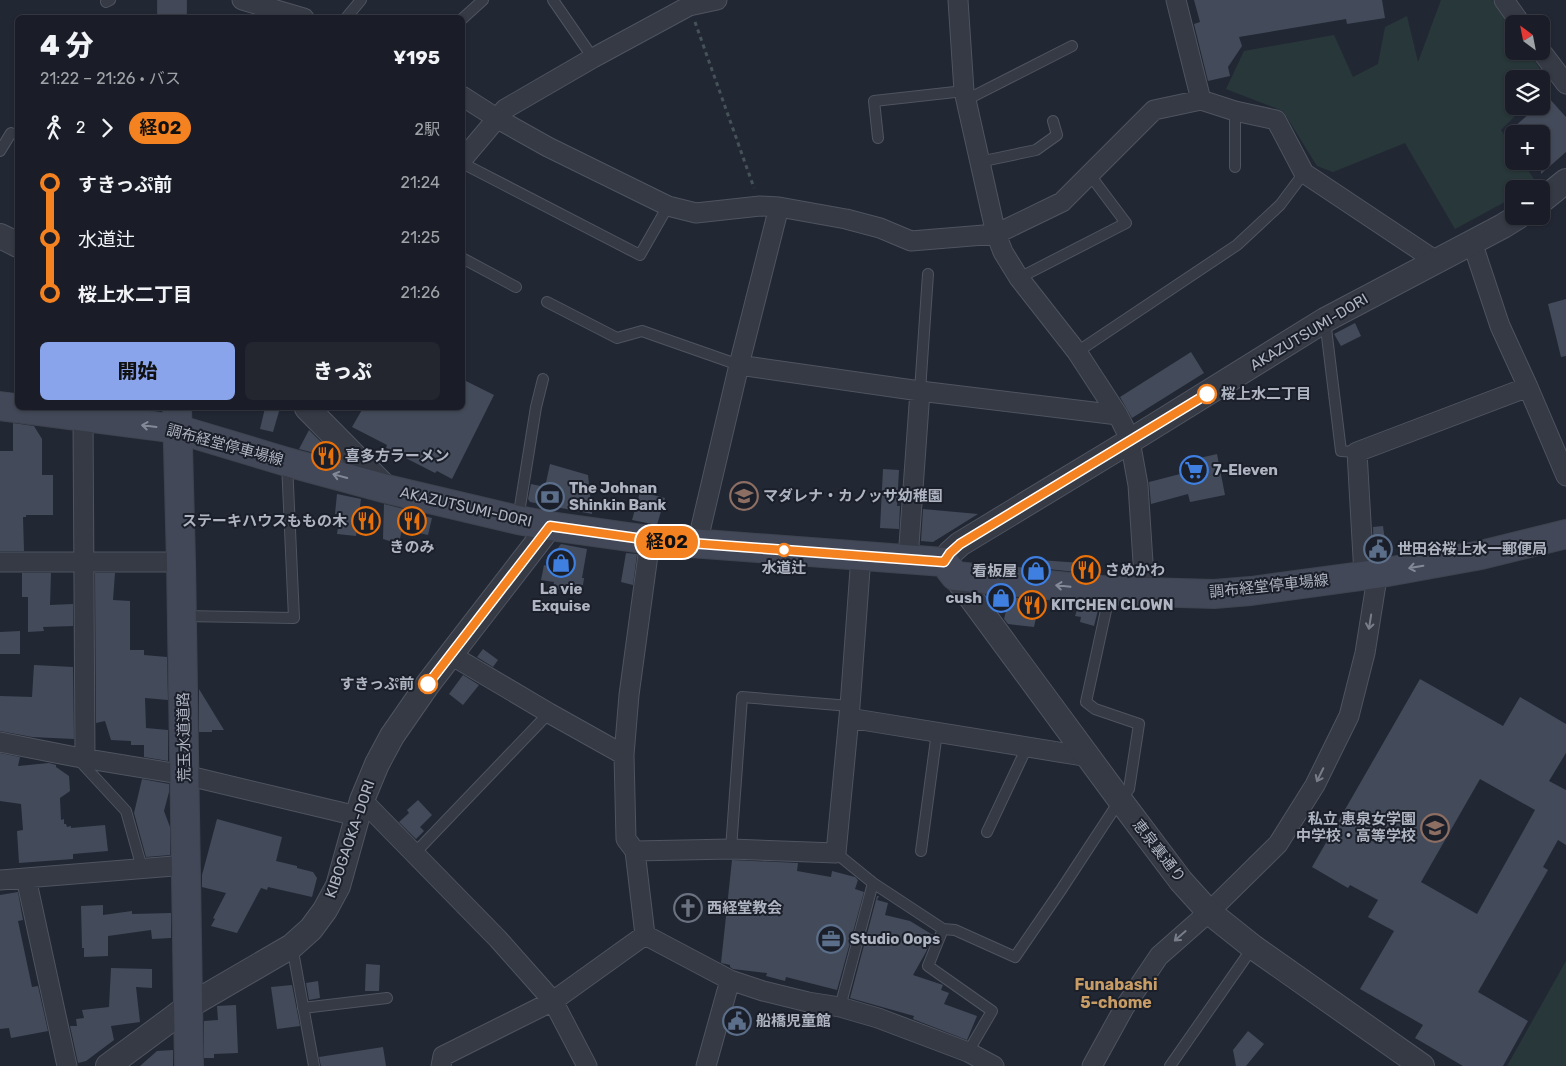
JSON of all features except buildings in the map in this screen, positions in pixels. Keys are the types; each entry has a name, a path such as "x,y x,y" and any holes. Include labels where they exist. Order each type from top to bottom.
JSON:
{"main road":[{"path":"172,0 172,15"},
{"name":"調布経堂停車場線","path":"0,406 15,408"},
{"name":"調布経堂停車場線","path":"28,410 83,418 177,418 287,462 387,489"},
{"name":"荒玉水道道路","path":"177,418 189,1066"},
{"name":"AKAZUTSUMI-DORI","path":"387,489 550,526 650,540 908,559 950,569"},
{"name":"調布経堂停車場線","path":"950,569 1111,591 1214,594 1251,591 1370,574 1481,555 1566,534"}],"street":[{"path":"242,0 294,15"},
{"path":"465,158 505,109 688,3 717,0"},
{"path":"958,0 965,95 996,234 1003,252 1020,278 1077,352 1118,415 1130,441 1138,485 1145,593"},
{"path":"1176,0 1201,100"},
{"path":"1504,0 1515,15"},
{"path":"1548,60 1566,84"},
{"path":"465,98 548,147 668,206 696,213 760,206 779,207 854,221 880,228 911,241 996,234 1062,202 1154,110 1201,100 1234,111 1276,120 1304,173 1436,261"},
{"path":"1550,194 1566,181"},
{"path":"697,544 739,365 779,207"},
{"name":"AKAZUTSUMI-DORI","path":"950,569 950,553 960,544 1325,320 1505,225"},
{"path":"0,236 15,244"},
{"path":"1472,242 1500,326 1566,476"},
{"path":"739,365 920,391 1118,415"},
{"path":"1092,1066 1124,1008 1159,956 1208,912 1278,844 1315,785 1349,716 1365,653 1376,584 1370,574 1357,452 1528,387"},
{"path":"908,559 920,391"},
{"name":"AKAZUTSUMI-DORI","path":"312,410 387,489"},
{"path":"80,758 84,562 83,418"},
{"name":"KIBOGAOKA-DORI","path":"108,1066 188,1006 292,946 311,930 338,886 360,808 377,764 392,736 423,691 550,526"},
{"path":"645,935 635,851 626,839 624,756 629,695 650,540"},
{"path":"635,851 731,849 836,853 850,712 861,556"},
{"path":"0,562 181,562"},
{"name":"恵泉裏通り","path":"950,569 1120,800 1181,881 1208,912 1253,947 1422,1066"},
{"path":"451,655 624,756"},
{"path":"850,712 937,732 1089,757"},
{"path":"0,742 360,808 414,854 498,939 553,1001 587,1066"},
{"path":"0,880 186,865"},
{"path":"26,878 67,1066"},
{"path":"645,935 730,980 763,991 808,1002 840,1007 878,1018 968,1052 994,1066"},
{"path":"441,1066 443,1056 553,1001 645,935"},
{"path":"706,1066 730,980"}],"lane":[{"path":"348,15 361,0"},
{"path":"465,16 483,0"},
{"path":"553,0 593,58"},
{"path":"878,138 874,101 965,95 1072,46"},
{"path":"1234,111 1235,167"},
{"path":"979,162 1036,150 1057,135 1053,122"},
{"path":"0,151 11,133"},
{"path":"465,163 640,255 668,206"},
{"path":"1077,352 1236,245 1280,205 1304,173"},
{"path":"1020,278 1126,223 1090,175"},
{"path":"465,260 516,287"},
{"path":"920,391 928,274"},
{"path":"547,302 617,338 642,331 739,365"},
{"path":"1325,320 1341,451 1357,452"},
{"path":"518,520 536,407 544,379"},
{"path":"182,616 294,618 287,462"},
{"path":"836,853 873,883 943,929 955,930 1015,957 1129,789 1139,724 1095,709 1086,702 1111,591"},
{"path":"731,849 742,697 850,712"},
{"path":"414,854 549,713"},
{"path":"921,850 937,732"},
{"path":"987,832 1027,747"},
{"path":"80,758 126,812 142,868"},
{"path":"840,1007 873,883"},
{"path":"943,929 928,966 992,1011 968,1052"},
{"path":"292,946 314,1066"},
{"path":"1170,1066 1253,947"},
{"path":"303,1008 387,998"}],"path":[{"path":"688,3 760,206"}],"shaded area":[{"path":"1441,0 1492,0 1505,19 1505,60 1534,60 1541,70 1505,70 1505,115 1516,115 1501,130 1505,136 1505,170 1528,170 1534,180 1505,180 1505,202 1455,229 1405,143 1333,172 1317,166 1283,111 1226,89 1244,51 1334,35 1353,77 1378,64 1385,27 1407,16 1418,62"},
{"path":"1566,961 1566,1066 1507,1066"}],"bus line":[{"name":"経02","path":"428,684 550,526 650,540 944,562 960,544 1207,394"}],"place":[{"name":"桜上水二丁目","path":"1207,394"},
{"name":"喜多方ラーメン","path":"326,456"},
{"name":"7-Eleven","path":"1194,470"},
{"name":"マダレナ・カノッサ幼稚園","path":"744,496"},
{"name":"The Johnan Shinkin Bank","path":"550,497"},
{"name":"ステーキハウスももの木","path":"366,521"},
{"name":"きのみ","path":"412,521"},
{"name":"世田谷桜上水一郵便局","path":"1378,549"},
{"name":"水道辻","path":"784,550"},
{"name":"La vie Exquise","path":"561,563"},
{"name":"さめかわ","path":"1086,570"},
{"name":"看板屋","path":"1036,571"},
{"name":"cush","path":"1001,598"},
{"name":"KITCHEN CLOWN","path":"1032,605"},
{"name":"すきっぷ前","path":"428,684"},
{"name":"私立 恵泉女学園 中学校・高等学校","path":"1435,828"},
{"name":"西経堂教会","path":"688,908"},
{"name":"Studio Oops","path":"831,939"},
{"name":"船橋児童館","path":"737,1021"}],"district":[{"name":"Funabashi 5-chome","path":"1116,993"}]}
